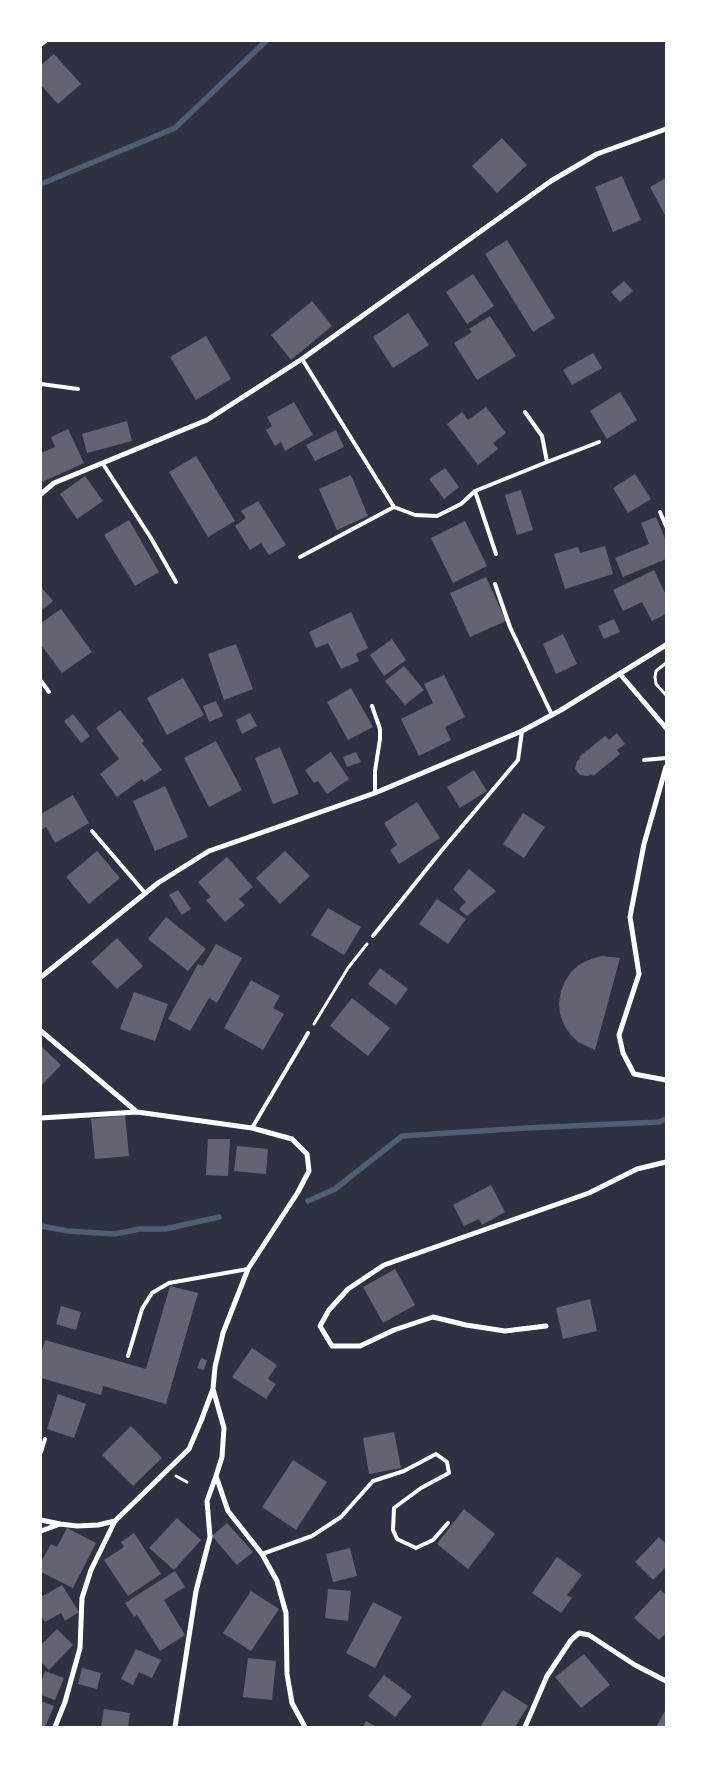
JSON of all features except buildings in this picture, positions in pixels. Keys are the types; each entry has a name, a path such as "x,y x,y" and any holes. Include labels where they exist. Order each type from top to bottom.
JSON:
{"street":[{"path":"41,44 45,41"},
{"path":"41,494 54,483 207,420 302,359 551,181 597,154 666,129"},
{"path":"41,977 158,883 209,852 375,793 522,731 552,715 666,645"},
{"path":"620,674 666,728"},
{"path":"666,767 644,844 630,916 639,974 619,1034 623,1053 634,1074 666,1080"},
{"path":"41,1032 138,1112"},
{"path":"41,1118 138,1112 252,1128 292,1139 307,1154 309,1171 298,1192 248,1269 223,1333 215,1367 213,1389 202,1422 189,1448 115,1521 91,1570 82,1598 80,1648 65,1702 55,1727"},
{"path":"546,1326 505,1330 466,1325 433,1317 394,1330 360,1346 332,1346 320,1326 329,1310 348,1289 384,1265 589,1194 636,1169 666,1162"},
{"path":"176,1727 196,1591 210,1537 207,1501 222,1456 224,1428 213,1389"},
{"path":"216,1476 228,1511 262,1554 277,1580 286,1613 287,1674 292,1703 305,1727"},
{"path":"41,1520 77,1526 98,1525 115,1521"},
{"path":"41,1531 60,1524"},
{"path":"525,1727 547,1676 571,1640 579,1633 589,1635 635,1665 666,1681"}],"lane":[{"path":"302,359 394,507 415,515 437,516 461,504 475,491 599,442"},
{"path":"41,384 78,389"},
{"path":"525,412 542,436 547,462"},
{"path":"103,464 151,538 176,582"},
{"path":"475,491 496,554"},
{"path":"300,557 394,507"},
{"path":"660,512 666,526"},
{"path":"495,584 510,627 552,715"},
{"path":"41,680 49,692"},
{"path":"372,706 380,729 375,771 375,793"},
{"path":"373,936 518,760 522,731"},
{"path":"644,760 666,758"},
{"path":"92,831 145,893"},
{"path":"252,1128 308,1033"},
{"path":"128,1356 142,1309 152,1293 169,1283 248,1269"},
{"path":"41,1452 45,1439"},
{"path":"262,1554 312,1536 341,1517 373,1481 404,1471 436,1454 447,1462 449,1473 421,1488 394,1508 393,1530 397,1539 416,1548 433,1540 448,1523"}],"path":[{"path":"666,663 656,671 655,677 656,684 666,695"},
{"path":"308,1033 348,968 373,936"},
{"path":"178,1477 187,1482"}],"waterway":[{"path":"41,184 175,128 266,41"},
{"path":"308,1201 335,1189 402,1136 659,1122 666,1119"},
{"path":"41,1226 68,1231 115,1234 139,1229 165,1229 219,1217"}]}
